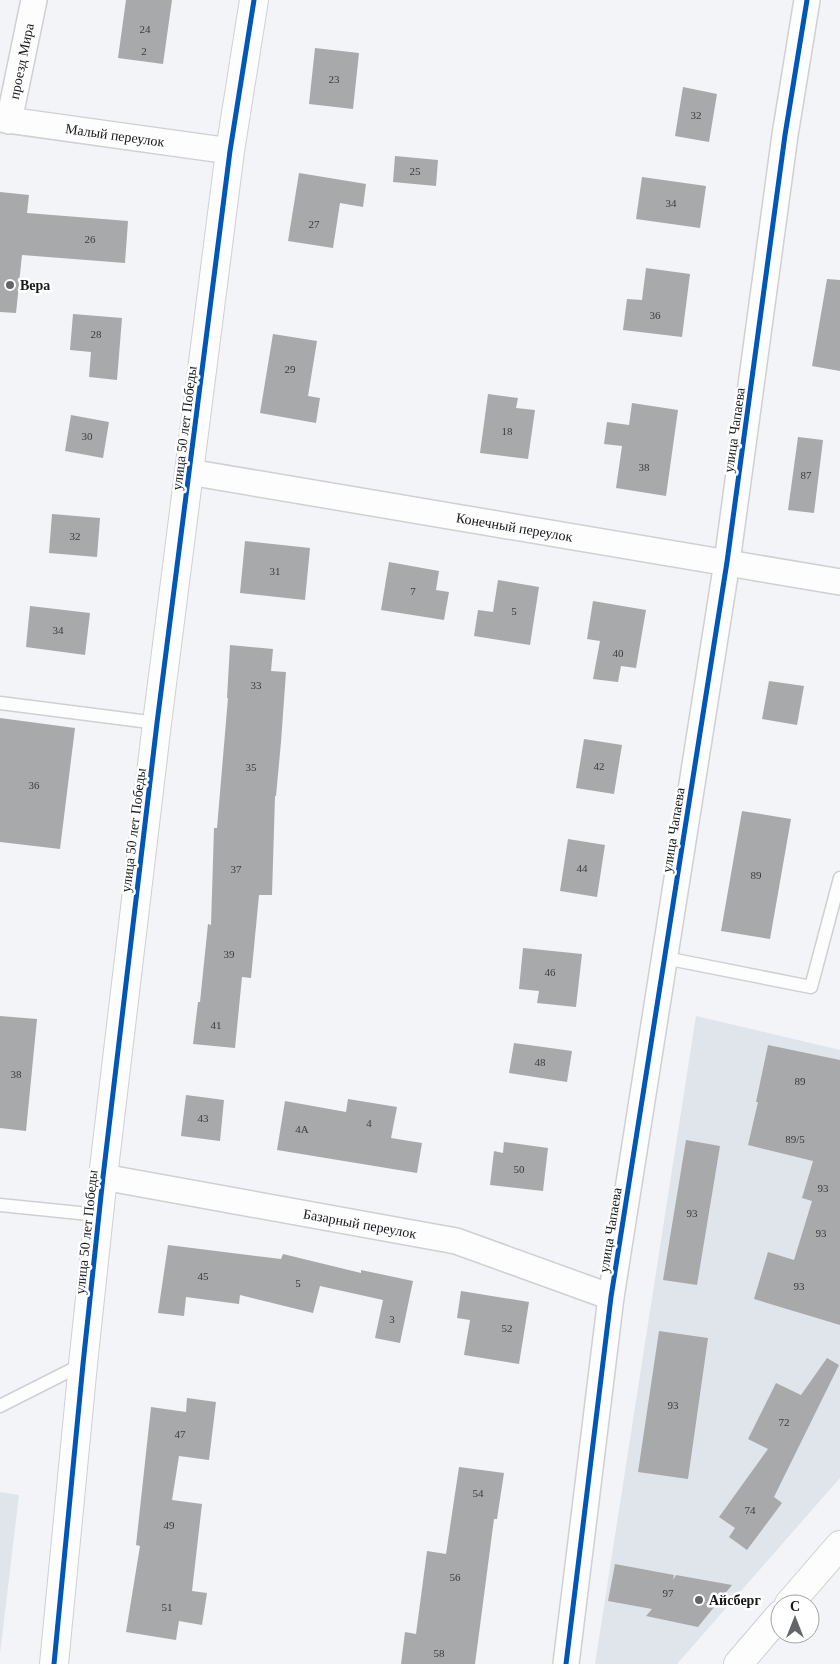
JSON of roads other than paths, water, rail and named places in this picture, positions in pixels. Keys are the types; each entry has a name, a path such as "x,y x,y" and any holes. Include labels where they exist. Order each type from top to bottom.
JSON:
{"street":[{"name":"проезд Мира","path":"5,120 34,0"},
{"name":"улица 50 лет Победы","path":"54,1664 103,1177 157,723 230,151 254,0"},
{"name":"улица Чапаева","path":"566,1664 611,1297 727,562 785,135 806,0"},
{"name":"Малый переулок","path":"5,120 230,151"},
{"name":"Конечный переулок","path":"189,472 840,582"},
{"name":"Базарный переулок","path":"103,1177 456,1241 611,1297"},
{"path":"798,1594 840,1545"},
{"path":"738,1664 770,1627"}],"lane":[{"path":"0,702 157,723"},
{"path":"665,958 811,987 840,878"},
{"path":"0,1205 99,1215"},
{"path":"0,1406 83,1364"}],"place":[{"name":"Вера","path":"10,285"},
{"name":"Айсберг","path":"699,1600"}]}
